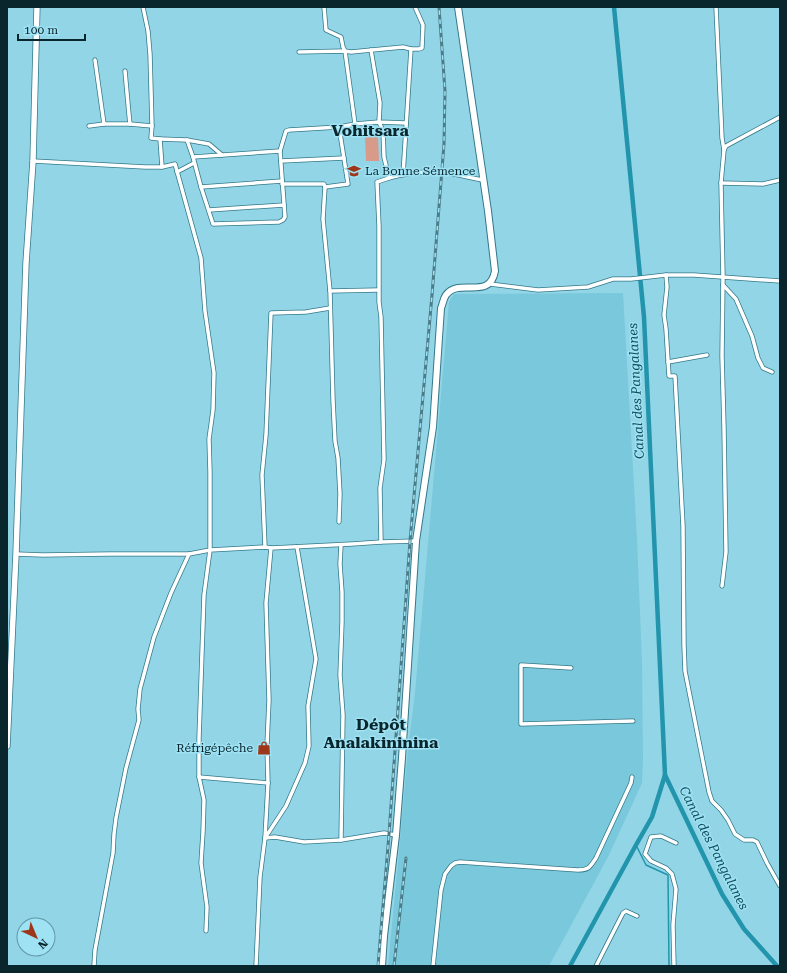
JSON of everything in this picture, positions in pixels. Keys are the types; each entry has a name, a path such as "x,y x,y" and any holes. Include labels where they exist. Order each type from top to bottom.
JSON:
{"main road":[{"path":"7,746 16,554 26,263 33,161 37,7"},
{"path":"382,966 396,835 416,541 433,427 441,308 445,296 450,291 456,289 482,287 490,284 494,278 495,271 488,210 458,7"}],"street":[{"path":"143,7 148,31 150,54 151,138 186,140 209,144 222,155"},
{"path":"324,7 326,30 341,38 346,51 355,124"},
{"path":"299,52 351,52 403,47 411,49 422,48 423,25 415,7"},
{"path":"716,7 722,138 724,150 721,183 723,277 722,356 726,552 722,586"},
{"path":"403,175 411,49"},
{"path":"371,50 380,103 379,122 383,131 384,157 390,178"},
{"path":"95,60 104,124"},
{"path":"125,71 130,124"},
{"path":"724,150 726,146 780,117"},
{"path":"186,140 193,157 213,224 279,222 285,217 280,151 286,131 339,128 355,124 379,122 406,123"},
{"path":"88,126 104,124 130,124 152,126"},
{"path":"201,187 282,182 324,184 325,187 348,184 339,128"},
{"path":"160,139 162,167"},
{"path":"193,157 280,151"},
{"path":"281,161 344,158"},
{"path":"33,161 145,167 162,167 175,164 201,258 214,373 213,410 209,439 210,550 204,603 199,738 199,777 204,800 201,863 207,906 206,931"},
{"path":"177,172 194,163"},
{"path":"381,542 380,488 384,460 381,317 378,290 379,226 377,182 403,175 442,172 483,180"},
{"path":"721,183 763,184 780,180"},
{"path":"325,187 323,219 330,291 332,400 335,441 338,458 340,494 339,522"},
{"path":"209,210 284,205"},
{"path":"666,275 667,287 664,315 669,376 676,376 683,526 685,671 712,801 721,810 736,834 744,840 753,840 757,842 780,886"},
{"path":"490,284 538,290 588,287 613,279 631,279 666,275 694,275 780,281"},
{"path":"723,284 736,299 752,336 758,358 763,368 772,372"},
{"path":"330,291 378,290"},
{"path":"265,547 262,475 266,435 271,313 306,312 330,308"},
{"path":"668,362 708,355"},
{"path":"16,554 189,554 210,550 416,541"},
{"path":"341,545 340,564 342,622 340,675 343,715 341,840"},
{"path":"265,838 286,806 305,762 309,746 308,706 316,659 297,547"},
{"path":"256,966 260,878 262,872 265,838 268,783 267,745 269,700 266,603 271,548"},
{"path":"94,966 95,950 113,853 116,818 126,768 139,720 138,709 140,689 154,637 171,593 189,554"},
{"path":"571,668 521,665 521,724 633,721"},
{"path":"199,777 268,783"},
{"path":"433,966 441,890 445,874 451,866 460,862 578,870 586,869 590,867 596,858 632,783 632,777"},
{"path":"265,838 304,842 341,840 384,833 396,835"},
{"path":"674,966 673,925 676,889 672,874 666,868 651,861 645,854 651,837 661,836 676,843"},
{"path":"596,966 623,913 626,911 637,916"}],"shaded area":[{"path":"365,137 378,137 379,161 366,161"},
{"path":"623,293 637,539 642,662 642,783 608,857 549,966 388,966 408,749 415,693 449,302 454,294"}],"waterway":[{"name":"Canal des Pangalanes","path":"570,966 652,817 665,775 644,317 614,7"},
{"name":"Canal des Pangalanes","path":"665,775 722,894 744,929 777,966"},
{"path":"636,845 646,865 668,875 669,966"}],"railway":[{"path":"378,966 410,541 444,144 445,91 439,7"},
{"path":"394,966 406,858"}],"place":[{"name":"La Bonne Sémence","path":"354,171"},
{"name":"Réfrigépêche","path":"264,748"}],"district":[{"name":"Vohitsara","path":"370,130"},
{"name":"Dépôt Analakininina","path":"381,733"}]}
